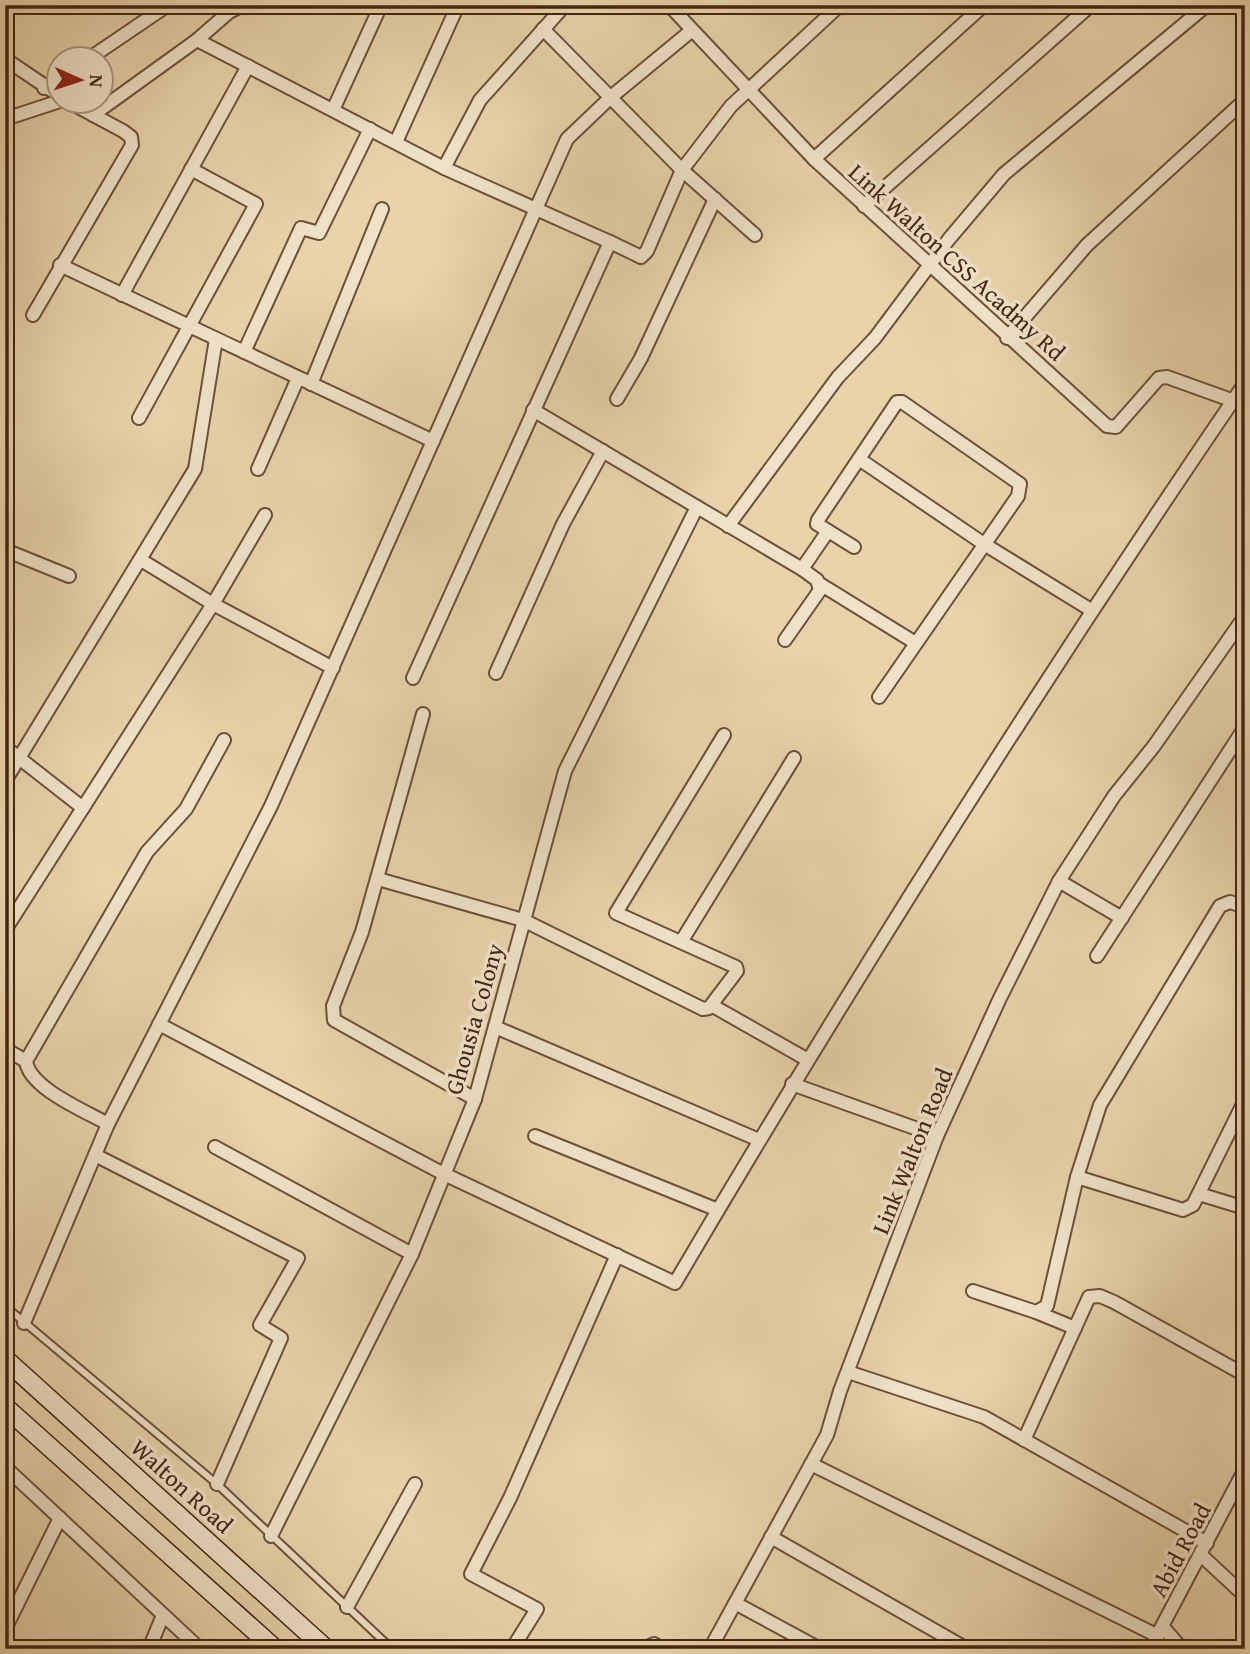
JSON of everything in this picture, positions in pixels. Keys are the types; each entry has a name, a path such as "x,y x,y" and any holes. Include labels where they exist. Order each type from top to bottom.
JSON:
{"main road":[{"name":"Walton Road","path":"5,1359 326,1649"},
{"path":"5,1407 275,1649"}],"street":[{"path":"108,46 168,5"},
{"path":"116,98 197,40 229,12 243,5"},
{"path":"333,110 381,5"},
{"path":"396,142 458,5"},
{"path":"444,168 480,100 565,5"},
{"name":"Link Walton CSS Acadmy Rd","path":"669,5 691,32 814,159 1007,338 1111,428 1116,427 1160,378 1167,377 1238,403"},
{"path":"197,40 444,168 538,208 641,257 647,251 682,170 747,89 840,5"},
{"path":"814,159 984,5"},
{"path":"864,206 1091,5"},
{"path":"729,526 838,377 875,338 1004,174 1199,7"},
{"path":"542,29 682,170 755,234"},
{"path":"24,1324 107,1124 271,806 567,139 611,97 691,32"},
{"path":"5,59 44,88"},
{"path":"122,295 248,66"},
{"path":"1007,338 1087,245 1245,100"},
{"path":"5,119 46,104"},
{"path":"33,315 132,145 131,136 95,116"},
{"path":"244,352 301,228 318,233 370,129"},
{"path":"139,418 256,204 191,169"},
{"path":"617,399 640,358 715,199"},
{"path":"311,384 382,209"},
{"path":"412,678 610,242"},
{"path":"60,265 433,441"},
{"path":"5,781 195,469 216,339"},
{"path":"258,469 298,377"},
{"path":"159,1024 444,1174 675,1283 792,1084 1091,610 1238,403 1245,383"},
{"path":"854,547 817,524 818,520 897,402 913,410 1020,484 1018,496 914,642 879,697"},
{"path":"533,410 802,569 820,584 914,642"},
{"path":"496,673 563,524 603,451"},
{"path":"859,459 984,544 1091,610"},
{"name":"Ghousia Colony","path":"271,1536 412,1254 475,1099 565,771 697,507"},
{"path":"5,930 214,604 265,515"},
{"path":"802,569 828,531"},
{"path":"5,550 69,576"},
{"path":"141,560 214,604 333,668"},
{"path":"785,640 820,590 820,584"},
{"name":"Link Walton Road","path":"710,1649 827,1435 937,1136 1000,998 1059,881 1114,796 1154,746 1245,615"},
{"path":"423,714 362,932 333,1006 334,1020 475,1099"},
{"path":"1097,956 1245,727"},
{"path":"378,879 523,920 703,1009 713,1006 737,971 736,967 616,913 724,735"},
{"path":"107,1124 35,1080 29,1073 26,1061 146,852 186,809 224,740"},
{"path":"5,747 83,808"},
{"path":"681,942 794,758"},
{"path":"1059,881 1122,918"},
{"path":"1036,1312 1047,1306 1077,1177 1100,1105 1220,906 1230,902 1245,907"},
{"path":"713,1006 808,1060"},
{"path":"495,1027 759,1140"},
{"path":"5,1049 26,1061"},
{"path":"792,1084 937,1136"},
{"path":"1077,1177 1184,1210 1193,1206 1245,1100"},
{"path":"535,1136 718,1210"},
{"path":"215,1146 412,1254"},
{"path":"95,1155 298,1258 260,1325 281,1338 217,1484"},
{"path":"1199,1194 1245,1208"},
{"path":"512,1649 537,1609 471,1574 510,1498 617,1255"},
{"path":"973,1291 1075,1328"},
{"path":"1024,1440 1089,1297 1100,1296 1245,1375"},
{"path":"848,1372 984,1417 1204,1549 1245,1596"},
{"path":"811,1464 1160,1631 1182,1649"},
{"path":"5,1467 200,1649"},
{"name":"Abid Road","path":"1150,1649 1244,1473"},
{"path":"347,1607 415,1484"},
{"path":"5,1629 60,1518"},
{"path":"771,1537 967,1649"},
{"path":"735,1603 820,1649"},
{"path":"149,1649 163,1615"},
{"path":"643,1649 654,1644 662,1649"}],"lane":[{"path":"5,1306 217,1484 392,1649"}]}
